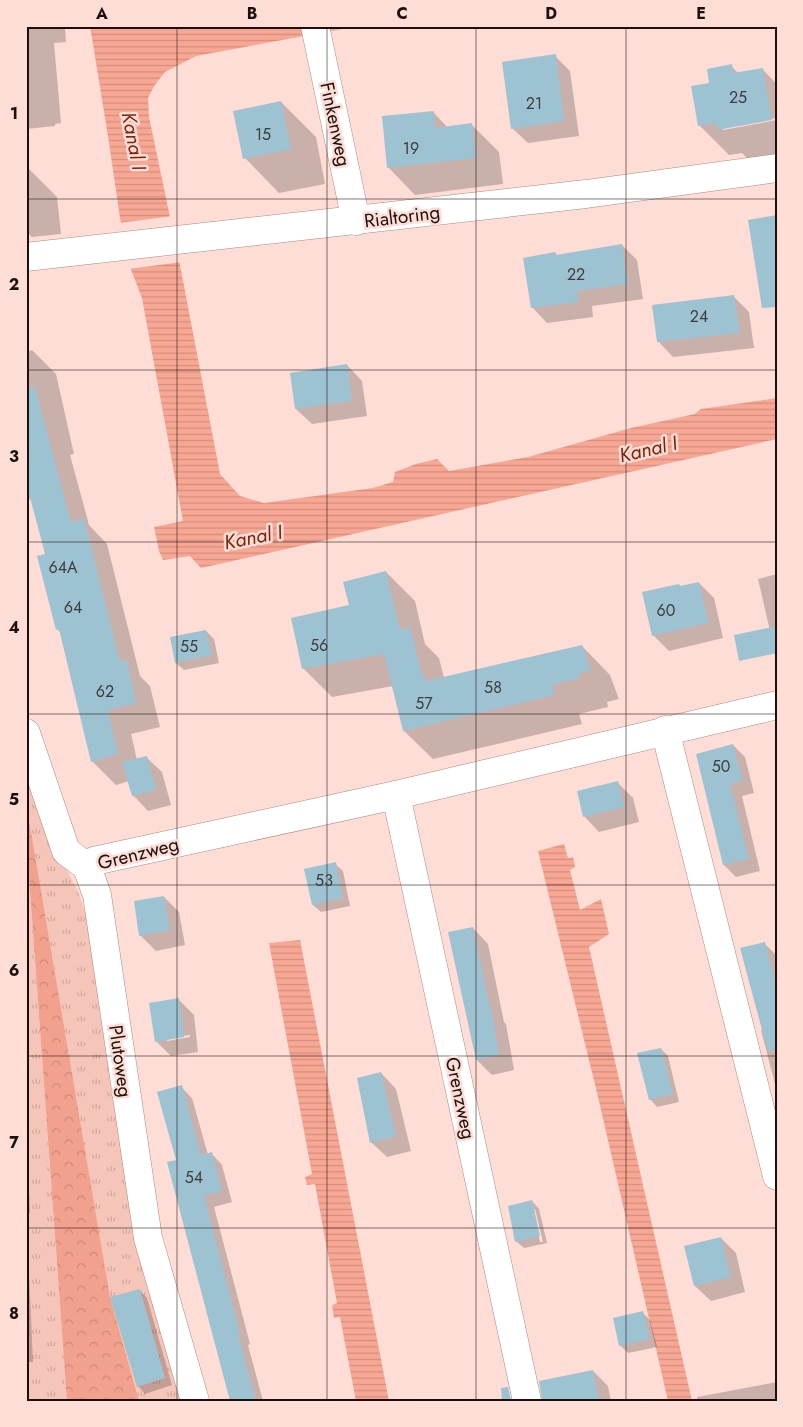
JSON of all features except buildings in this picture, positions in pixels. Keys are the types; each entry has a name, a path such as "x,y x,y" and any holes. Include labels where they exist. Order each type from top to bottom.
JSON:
{"street":[{"name":"Finkenweg","path":"317,34 356,221"},
{"name":"Rialtoring","path":"26,257 356,221 626,189 777,168"},
{"name":"Grenzweg","path":"87,867 94,861 396,794 777,705"},
{"path":"665,730 777,1176"},
{"path":"26,733 66,851 87,867"},
{"name":"Grenzweg","path":"396,794 527,1401"},
{"name":"Plutoweg","path":"87,867 97,895 148,1238 195,1401"}],"green space":[{"path":"26,777 32,777 61,858 79,894 89,925 184,1401 139,1401 110,1297 26,802"},
{"path":"26,802 110,1297 139,1401 67,1401 26,836"},
{"path":"26,836 67,1401 26,1401"}],"water":[{"name":"Kanal I","path":"90,26 358,26 196,56 165,72 154,86 148,98 149,117 179,260 220,474 240,496 264,503 373,488 393,482 395,472 437,459 449,471 528,457 631,428 695,414 701,409 777,398 777,439 201,568 190,556 163,560 154,527 183,521 142,298 130,267 120,218"},
{"path":"564,844 568,858 573,857 575,867 570,870 580,910 601,899 609,934 589,947 692,1401 668,1401 599,1101 538,851"},
{"path":"300,940 389,1401 356,1401 340,1317 334,1318 332,1305 337,1303 315,1184 307,1185 305,1177 312,1174 269,943"}],"pier":[{"path":"173,216 182,262 128,269 119,223"}]}
